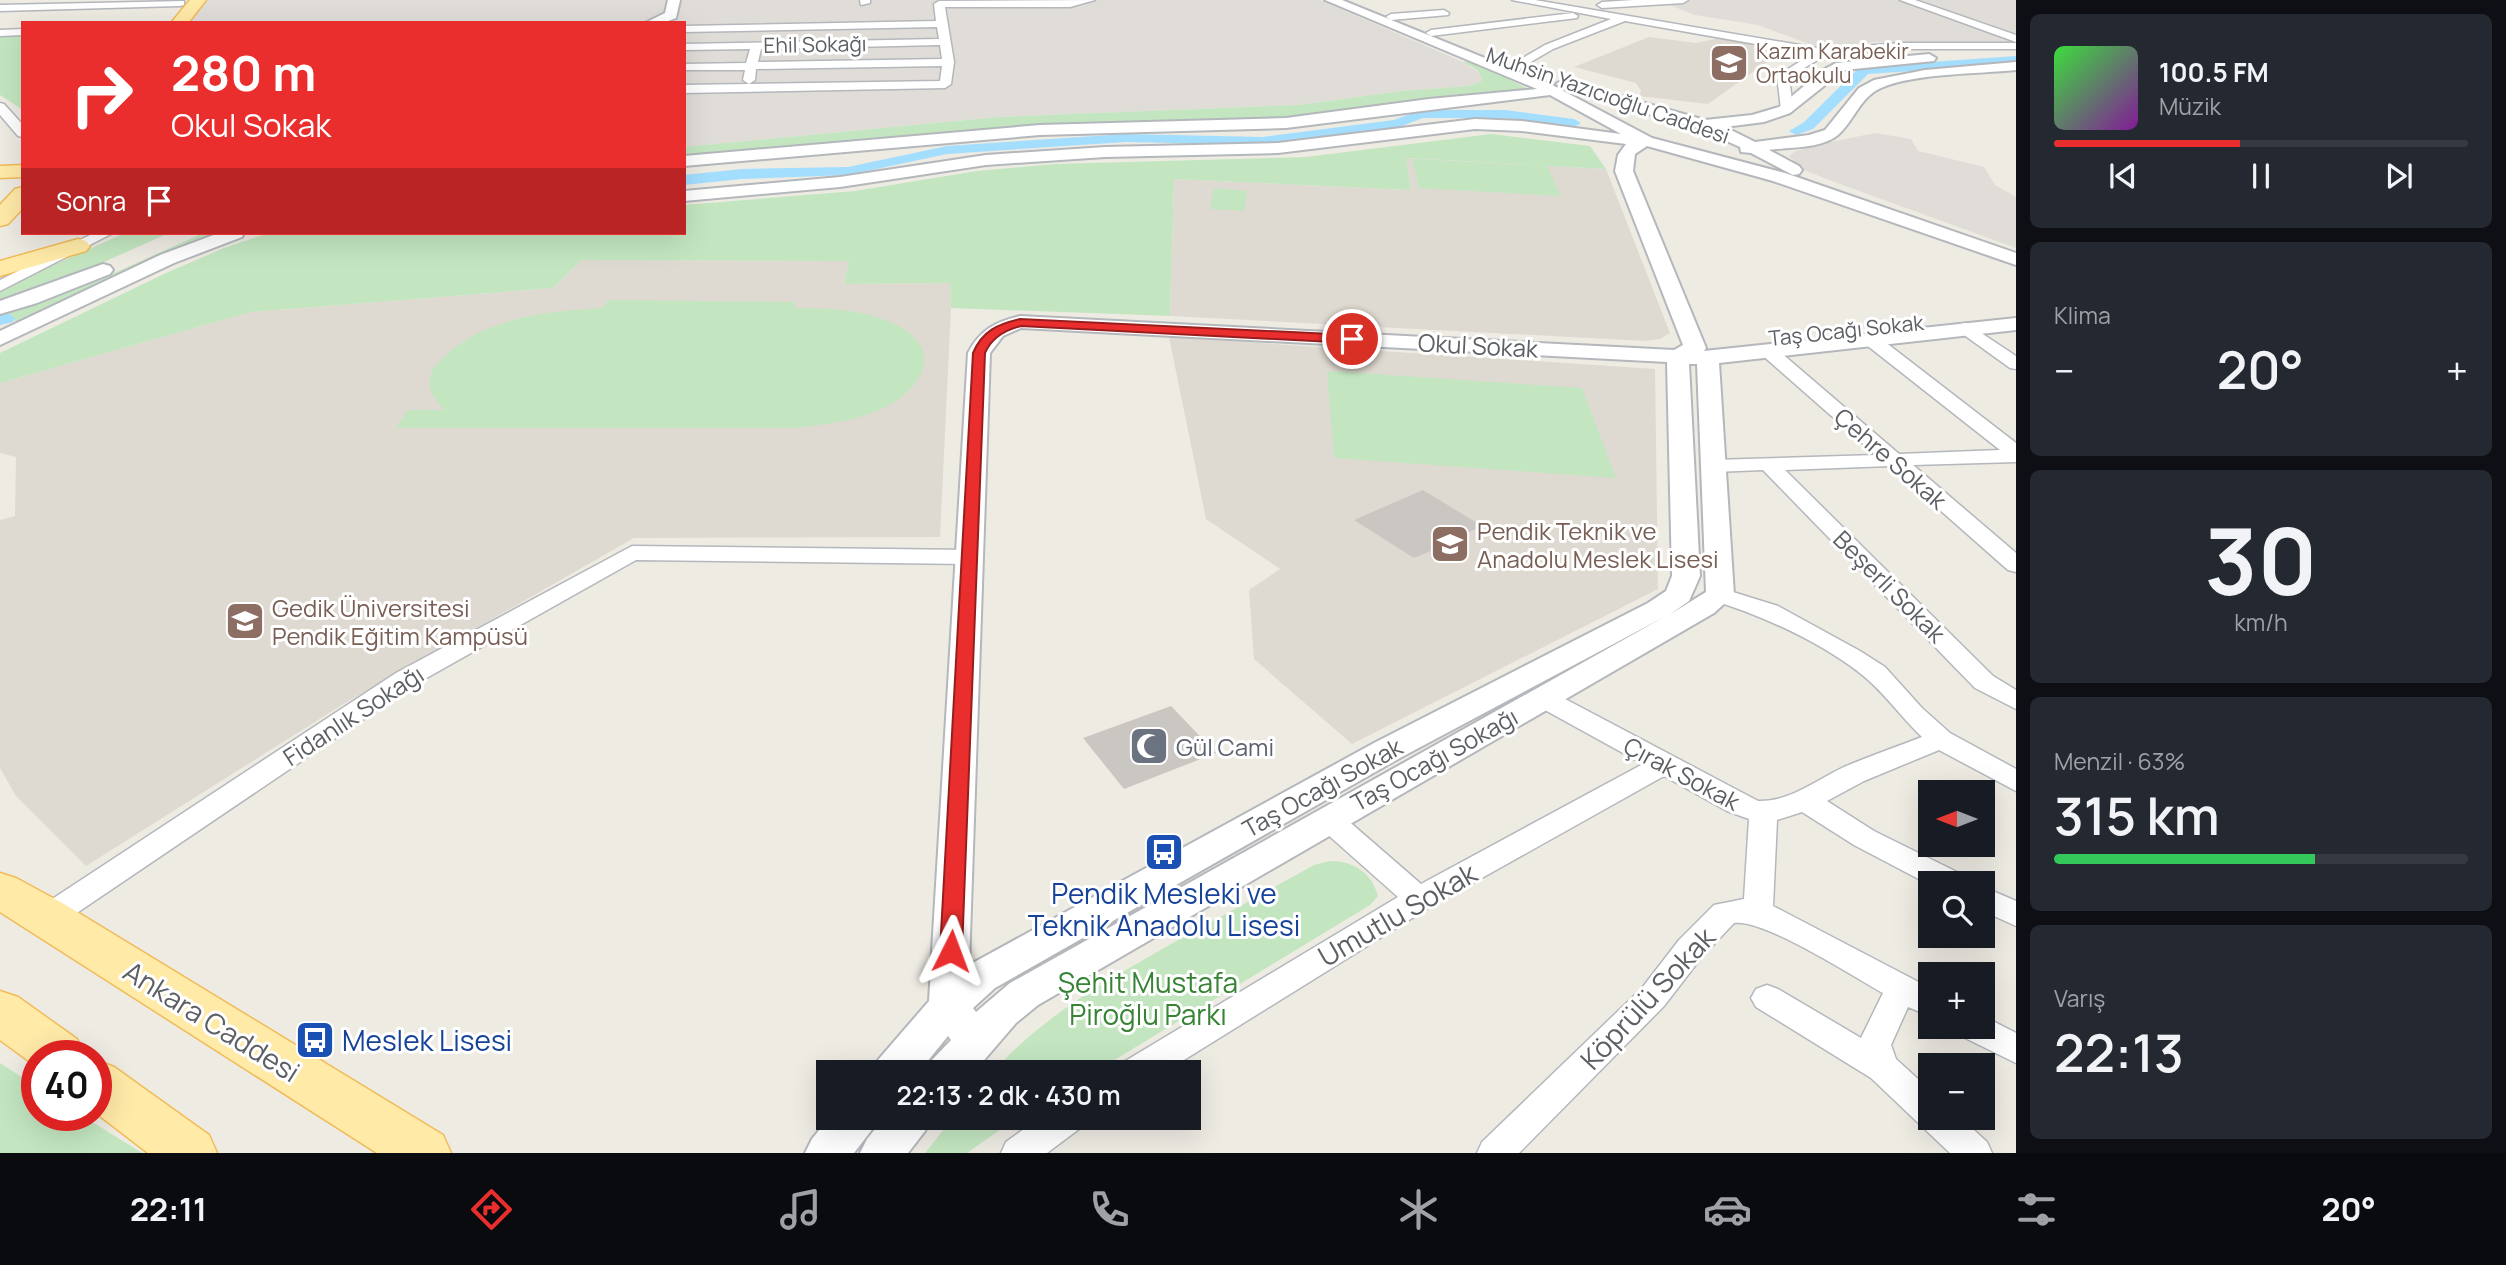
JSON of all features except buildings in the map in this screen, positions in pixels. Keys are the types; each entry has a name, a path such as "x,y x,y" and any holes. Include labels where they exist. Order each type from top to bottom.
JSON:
{"main road":[{"path":"181,21 198,0"},
{"path":"166,21 181,2"},
{"path":"0,172 21,171"},
{"path":"0,177 21,177"},
{"path":"0,219 21,196"},
{"path":"0,242 21,220"},
{"path":"0,269 78,246"},
{"name":"Ankara Caddesi","path":"0,890 48,917 424,1153"},
{"path":"0,1012 38,1040"},
{"path":"112,1095 190,1153"}],"street":[{"path":"656,21 671,15 674,0"},
{"path":"686,89 946,84 948,62 939,2 1070,4 1090,0"},
{"name":"Muhsin Yazıcıoğlu Caddesi","path":"1331,0 1549,89 1591,114 1646,141 1779,177 2016,258"},
{"name":"Muhsin Yazıcıoğlu Caddesi","path":"1347,0 1516,67 1613,101 1704,124 1751,146 1784,166 1837,188 2016,249"},
{"path":"1517,0 1543,5 1579,6 1683,0"},
{"path":"1905,0 2016,39"},
{"path":"0,8 181,2"},
{"path":"1579,6 1624,18 1824,52 1901,46 2016,46"},
{"path":"1431,33 1564,19 1579,6"},
{"path":"1391,17 1444,13"},
{"path":"1516,67 1549,47 1624,18"},
{"path":"686,29 942,24"},
{"path":"872,43 874,25"},
{"path":"748,88 752,27"},
{"path":"0,33 21,32"},
{"name":"Ehil Sokağı","path":"686,47 945,42"},
{"path":"1787,109 1783,76 1824,52"},
{"path":"1704,124 1754,119 1787,109 1830,70 1841,66 2016,52"},
{"path":"686,67 948,62"},
{"path":"1751,146 1811,140 1831,132 1864,92 1879,83 1925,74 2016,66"},
{"path":"686,160 1040,130 1286,123 1451,102 1522,96 1543,93 1549,89"},
{"path":"1451,102 1637,117 1682,117"},
{"path":"0,107 21,131"},
{"path":"1625,131 1625,123 1637,117"},
{"path":"686,196 840,182 986,160 1105,152 1278,148 1475,124 1522,126 1593,137 1646,141"},
{"path":"0,133 21,132"},
{"path":"1646,141 1630,147 1624,156 1624,171 1694,354 1714,466 1720,595 1770,611 1851,656 1876,673 1920,722 1941,739 2016,781"},
{"name":"Muhsin Yazıcıoğlu Caddesi","path":"1687,153 1725,154 1743,151 1751,146"},
{"path":"0,286 100,235"},
{"path":"0,308 85,279 184,235"},
{"path":"0,339 167,259 229,235"},
{"name":"Taş Ocağı Sokak","path":"1957,324 2016,309"},
{"name":"Okul Sokak","path":"948,1006 979,353 984,341 1003,327 1020,322 1694,354"},
{"path":"1957,324 2016,364"},
{"name":"Taş Ocağı Sokak","path":"904,1060 948,1006 981,977 1315,808 1386,751 1658,609 1679,595 1686,576 1683,461 1694,354 1957,324 2016,324"},
{"path":"1862,334 2016,455"},
{"name":"Çehre Sokak","path":"1761,345 2016,565"},
{"path":"1683,461 1714,466 2016,455"},
{"name":"Beşerli Sokak","path":"1769,465 1984,682 2016,701"},
{"name":"Fidanlık Sokağı","path":"48,917 405,679 632,553 969,557"},
{"name":"Taş Ocağı Sokağı","path":"958,1060 1002,1011 1024,994 1315,808 1542,698 1704,607 1720,595"},
{"name":"Çırak Sokak","path":"1542,698 1737,804 1772,812 1805,800 1854,774 1941,739"},
{"name":"Umutlu Sokak","path":"1155,1060 1419,899 1665,764"},
{"path":"1805,800 1864,838 1929,871"},
{"path":"1315,808 1419,899"},
{"path":"1758,914 1764,811"},
{"path":"1995,904 2016,914"},
{"name":"Köprülü Sokak","path":"1495,1153 1653,997 1690,949 1726,913 1739,910 1770,917 1918,997"},
{"path":"1883,1068 1874,1045 1901,988"},
{"path":"1767,999 1883,1068 1918,1101"},
{"path":"948,1006 975,1041"},
{"path":"1995,1038 2016,1049"},
{"path":"827,1153 846,1130"},
{"path":"882,1153 900,1130"},
{"path":"1018,1153 1051,1130"},
{"path":"1950,1130 1974,1153"}],"shaded area":[{"path":"203,0 1320,0 1463,62 1483,78 1482,81 1468,86 1402,91 1298,105 998,117 686,147 686,21 188,21"},
{"path":"1657,0 2016,0 2016,44 1874,42 1820,48 1758,25 1695,15"},
{"path":"1649,37 1696,43 1720,38 1781,52 1708,104 1639,96 1641,91 1636,83 1574,67"},
{"path":"1875,133 1911,139 1918,151 1984,167 1995,185 2016,197 2016,248 1829,180 1802,169 1789,156 1811,146"},
{"path":"1406,158 1606,169 1670,333 1660,339 1646,341 1170,316 1174,179 1411,190"},
{"name":"Gedik Üniversitesi Pendik Eğitim Kampüsü","path":"581,260 849,261 844,284 950,283 940,537 634,538 345,703 86,866 16,796 0,768 0,520 15,516 16,457 0,453 0,383 251,312 553,288"},
{"name":"Pendik Teknik ve Anadolu Meslek Lisesi","path":"1169,337 1655,369 1658,589 1352,744 1254,659 1249,590 1280,569 1206,519"}],"green space":[{"path":"0,34 21,34 21,109 0,95"},
{"path":"1473,60 1530,90 1403,101 1281,119 1009,127 780,149 686,154 686,147 998,117 1298,105 1402,91 1468,86 1482,81 1479,72 1463,62"},
{"path":"1491,134 1590,146 1606,169 1406,158 1411,190 1174,179 1170,316 951,308 950,283 844,284 849,261 581,260 553,288 251,312 0,383 0,353 166,273 224,248 263,235 686,235 686,205 855,191 977,171 1055,164 1306,157"},
{"path":"1412,159 1547,166 1561,196 1419,188"},
{"path":"1214,188 1247,191 1244,211 1210,209"},
{"path":"121,235 165,235 77,274 0,302 0,289"},
{"path":"199,235 221,235 20,324 5,314 112,274"},
{"path":"608,300 796,302 794,308 867,314 908,332 919,344 924,356 923,369 907,393 877,411 846,420 803,427 396,428 408,410 445,410 430,388 430,376 437,364 472,336 492,327 536,315 603,308"},
{"path":"1327,371 1582,388 1616,478 1334,458"},
{"name":"Şehit Mustafa Piroğlu Parkı","path":"1330,861 1354,866 1367,875 1378,896 1370,905 1114,1060 1004,1060 1032,1034 1100,985 1314,865"},
{"path":"0,1063 21,1077 21,1131 107,1131 142,1153 0,1153"},
{"path":"943,1130 1000,1130 967,1153 925,1153"}],"waterway":[{"path":"1796,131 1808,126 1864,70 2016,60"},
{"path":"686,180 742,174 848,171 947,150 1126,138 1263,141 1397,124 1421,114 1505,114 1574,123"},
{"path":"0,319 6,318"}],"place":[{"name":"Kazım Karabekir Ortaokulu","path":"1729,63"},
{"name":"Pendik Teknik ve Anadolu Meslek Lisesi","path":"1450,544"},
{"name":"Gedik Üniversitesi Pendik Eğitim Kampüsü","path":"245,621"},
{"name":"Gül Cami","path":"1149,746"},
{"name":"Pendik Mesleki ve Teknik Anadolu Lisesi","path":"1164,852"},
{"name":"Meslek Lisesi","path":"315,1040"}],"route":[{"path":"951,951 979,353 984,341 1003,327 1020,322 1352,339"}]}
